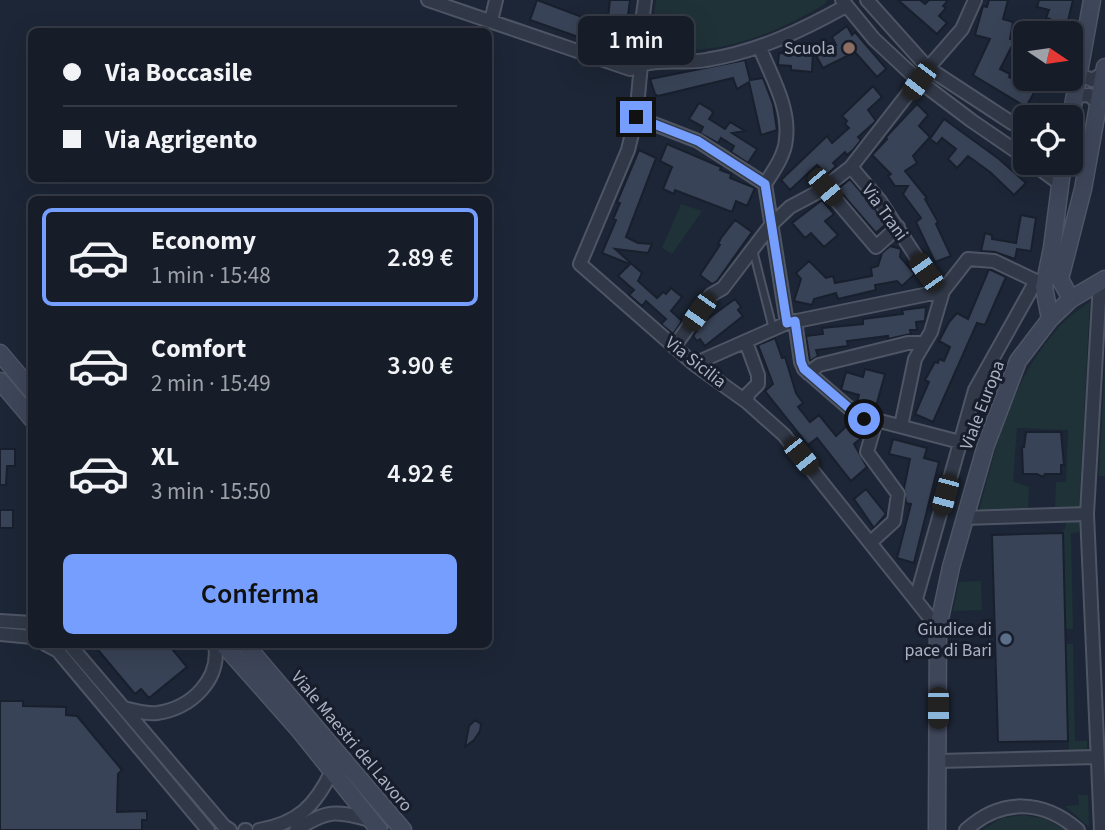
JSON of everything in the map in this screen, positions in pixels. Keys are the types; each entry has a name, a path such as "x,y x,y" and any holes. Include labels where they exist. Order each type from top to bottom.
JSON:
{"street":[{"path":"428,0 630,69 642,65 703,61 760,47 791,35 846,6 865,0 928,68 1012,123 1001,140"},
{"path":"491,21 496,0"},
{"name":"Via Sicilia","path":"645,0 640,37 642,65 636,117 628,150 580,264 674,347 747,402 784,435 938,628"},
{"path":"674,347 711,295 723,288 771,225 790,207 825,187 851,167 961,29 975,0"},
{"path":"1083,48 1092,0"},
{"path":"846,6 874,39 919,81 1013,149"},
{"path":"760,47 786,121 786,141 778,163 765,184 771,225 801,362 808,373 857,415 960,442"},
{"path":"1083,76 1092,80 1104,70"},
{"path":"1071,299 1060,279 1083,189 1104,70"},
{"path":"1073,105 1076,91"},
{"path":"1075,96 1089,95 1099,104"},
{"path":"636,117 698,141 765,184"},
{"name":"Via Trani","path":"851,167 943,291"},
{"path":"1048,175 1059,183"},
{"path":"916,600 975,390 1040,284 1052,248 1061,175"},
{"path":"825,187 876,247 898,227"},
{"path":"901,426 915,359 931,332 943,291 968,259 994,261 1040,284 1050,319"},
{"path":"1101,830 1087,514 1102,281"},
{"name":"Viale Europa","path":"937,830 938,628 964,519 986,445 1018,361 1050,319 1071,299 1102,281"},
{"path":"694,363 791,322 943,291"},
{"path":"746,342 758,375 758,384 748,394 747,402"},
{"path":"808,373 819,365 908,343 923,342"},
{"path":"0,354 28,386"},
{"path":"0,381 28,414"},
{"path":"871,542 894,521 898,494 867,452 876,421"},
{"path":"964,519 1087,514"},
{"path":"0,621 28,624"},
{"path":"0,634 28,637"},
{"path":"54,648 208,830"},
{"path":"72,648 230,830"},
{"path":"124,708 143,713 158,712 177,708 190,701 213,674 217,656 216,648"},
{"name":"Viale Maestri del Lavoro","path":"226,648 332,771 374,825"},
{"name":"Viale Maestri del Lavoro","path":"249,648 403,830"},
{"path":"938,761 1097,757"},
{"path":"259,830 288,822 306,811 324,788 332,771"},
{"path":"966,830 986,815 1016,806 1031,806 1056,814 1078,830"},
{"path":"296,830 326,813 343,812 374,825"}],"lane":[{"path":"753,249 773,329"}],"green space":[{"path":"656,0 827,0 825,4 805,15 763,35 696,50 651,44"},
{"path":"681,204 702,211 672,254 662,248"},
{"path":"1090,301 1079,509 1055,509 1056,482 1066,482 1068,430 1017,428 1013,481 1029,487 1028,510 979,511 999,437 1018,389 1044,345 1061,325"},
{"path":"1105,362 1105,476 1099,476"},
{"path":"1079,521 1079,532 1071,533 1073,629 1066,629 1063,530 1066,522"},
{"path":"981,581 982,610 953,611 959,582"},
{"path":"1066,644 1073,644 1075,741 1087,741 1087,751 1069,753"},
{"path":"1078,795 1088,795 1089,827 1065,806 1079,805"},
{"path":"1023,815 1045,819 1066,830 982,830 1002,818"}],"building":[{"path":"537,0 590,20 584,39 530,20"},
{"path":"610,0 630,0 624,47 605,45"},
{"path":"898,0 920,0 925,4 929,0 948,0 943,6 946,8 939,16 947,23 937,34"},
{"path":"989,0 1008,0 1003,19 1013,22 1010,39 1013,40 1013,44 1000,69 1010,74 1013,91 1035,91 1027,105 1023,105 973,75 990,39 975,35 983,6 987,7"},
{"path":"1039,0 1073,0 1068,21 1050,21 1046,18 1049,10 1037,7"},
{"name":"Scuola","path":"847,26 852,35 855,32 886,69 877,77 855,52 823,68 815,54 836,45 832,37"},
{"path":"793,50 813,51 812,72 791,70 791,66 778,65 779,53 792,54"},
{"path":"745,60 750,80 763,78 773,104 777,130 761,135 749,82 737,89 733,78 658,96 650,79"},
{"path":"873,86 882,97 868,110 876,121 858,137 861,140 847,155 845,152 833,163 836,166 827,175 817,165 790,190 781,180 827,136 832,143 849,128 842,116"},
{"path":"699,103 713,113 709,119 725,129 730,122 745,131 732,133 757,149 748,163 731,152 734,146 721,138 718,143 700,133 703,127 689,119"},
{"path":"917,104 928,115 919,126 930,137 913,156 917,163 905,171 927,198 925,199 938,222 936,224 951,256 935,262 916,222 921,218 903,194 908,186 895,186 888,176 891,174 872,155"},
{"path":"944,119 999,159 1013,171 1013,175 1026,183 1014,195 968,156 957,168 948,159 956,149 942,138 937,144 930,139"},
{"path":"667,144 721,167 720,170 731,174 730,178 755,188 747,206 736,201 732,212 675,190 674,194 663,189 672,167 660,161"},
{"path":"639,150 656,158 626,237 638,243 652,244 648,253 615,249 642,273 638,281 657,298 671,288 682,297 671,311 682,321 673,334 661,324 666,319 646,301 642,306 629,295 634,290 618,276 630,264 602,253 616,220 613,219 620,203 617,202"},
{"path":"850,179 885,225 876,233 838,189"},
{"path":"822,200 834,214 825,221 838,235 824,247 811,233 805,238 792,223"},
{"path":"1021,215 1036,218 1031,251 1017,249 1015,259 995,252 981,251 985,233 992,235 992,239 1016,243"},
{"path":"735,220 752,232 717,281 712,284 700,275 720,245 718,244 721,238"},
{"path":"890,246 901,249 900,257 915,274 902,286 897,281 875,285 876,290 838,299 836,293 814,299 812,305 794,301 801,279 796,273 809,261 826,278 833,276 835,283 872,276 871,268 878,266 882,253"},
{"path":"989,269 1006,277 985,325 977,323 933,422 915,414 929,382 925,380 935,362 938,363 939,359 944,361 950,347 939,341 957,313 968,319"},
{"path":"735,299 743,316 705,346 700,339 697,341 693,336 702,323"},
{"path":"926,307 925,321 916,322 917,330 910,330 911,334 888,339 888,336 847,341 848,346 816,350 818,356 810,361 806,336 823,334 822,328 863,324 863,319 903,314 902,310"},
{"path":"775,338 782,358 785,357 796,393 803,403 798,407 810,422 819,415 836,436 849,424 861,438 854,444 867,467 851,481 817,438 808,445 765,391 773,384 758,345"},
{"path":"865,369 885,374 875,410 860,406 857,403 859,395 841,390 846,372 863,377"},
{"path":"1026,432 1061,432 1064,465 1061,465 1061,474 1045,474 1043,477 1023,474 1022,447"},
{"path":"893,439 927,448 924,458 939,462 914,563 897,558 911,504 906,503 904,488 910,459 889,454"},
{"path":"0,449 15,449 15,466 7,466 6,485 0,485"},
{"path":"866,489 886,514 874,528 854,499"},
{"path":"0,510 13,510 13,528 0,528"},
{"path":"1063,533 1068,741 998,742 992,535"},
{"path":"96,648 171,648 187,667 149,698 141,689 135,694"},
{"path":"0,701 23,701 23,706 66,707 66,715 77,716 122,770 118,774 117,812 147,811 147,820 142,820 142,830 0,830"},
{"path":"475,720 481,724 480,731 465,747 469,726"}],"place":[{"name":"Scuola","path":"849,48"},
{"name":"Giudice di pace di Bari","path":"1006,639"}],"route":[{"path":"636,117 698,141 765,184 787,323 795,321 801,362 808,373 864,419"}]}
